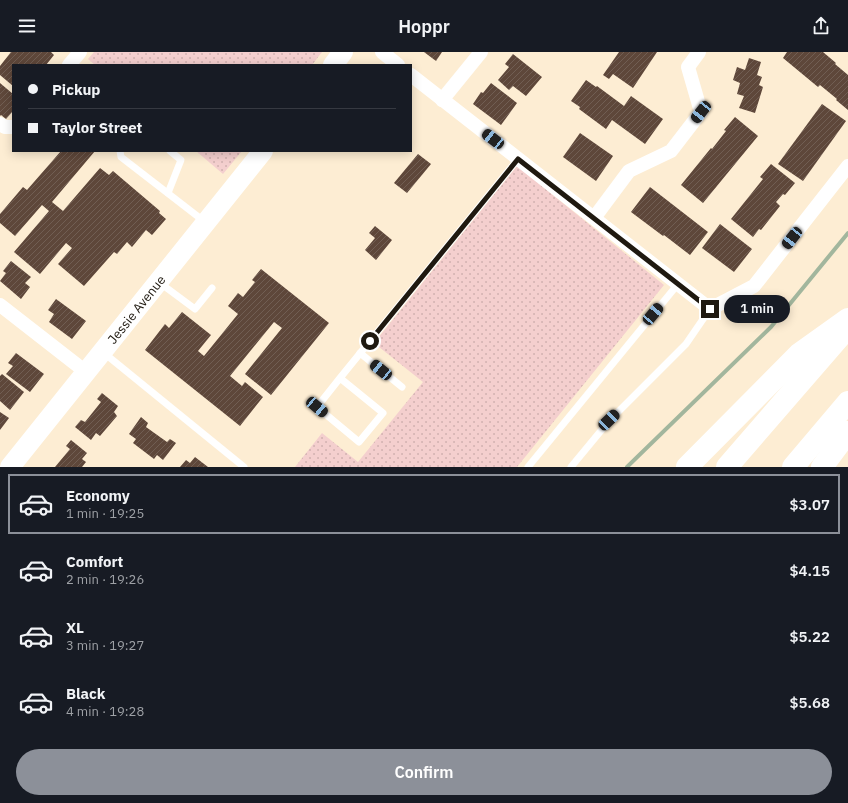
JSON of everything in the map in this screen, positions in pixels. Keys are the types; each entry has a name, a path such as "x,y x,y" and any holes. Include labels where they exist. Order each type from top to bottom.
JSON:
{"highway":[{"path":"687,467 799,354 848,319"},
{"path":"727,467 848,327"},
{"path":"793,467 848,402"},
{"path":"822,467 848,432"}],"street":[{"path":"70,64 80,52"},
{"path":"334,64 343,52"},
{"path":"382,52 397,64"},
{"path":"442,100 481,52"},
{"path":"594,218 629,171 671,151 701,112 688,67 699,52"},
{"path":"412,76 710,309 754,286 848,166"},
{"path":"0,124 5,127 12,127"},
{"name":"Jessie Avenue","path":"14,466 86,372 262,152"},
{"path":"0,305 86,372"}],"lane":[{"path":"120,152 121,156 206,223"},
{"path":"168,193 181,160 171,152"},
{"path":"340,378 383,413 360,442 317,407 340,378 360,353 518,159"},
{"path":"158,282 195,309 212,288"},
{"path":"529,467 678,284"},
{"path":"571,467 609,420 686,344 710,309"},
{"path":"102,352 244,467"},
{"path":"360,353 402,387"}],"shaded area":[{"path":"94,52 322,52 313,64 94,64 88,59"},
{"path":"197,152 241,152 223,174"},
{"path":"517,166 664,285 517,467 295,467 322,433 358,462 423,382 374,343"}],"building":[{"path":"11,52 51,52 54,55 47,64 12,64 12,85 0,75 0,66"},
{"path":"424,52 442,52 436,61"},
{"path":"619,52 657,52 633,88 613,74 609,79 603,75"},
{"path":"787,52 823,52 836,63 835,64 848,75 848,110 820,85 818,87 783,58"},
{"path":"513,54 542,77 526,96 513,86 509,90 498,80 509,67 505,64"},
{"path":"749,58 761,62 757,75 762,77 759,85 763,87 755,113 739,108 744,96 737,94 740,83 733,80 737,67 745,70"},
{"path":"586,80 596,87 597,86 624,106 631,96 663,119 645,144 612,120 606,129 579,109 580,107 571,101"},
{"path":"0,83 12,93 12,112 6,119 1,115 0,116"},
{"path":"491,83 517,103 501,125 473,104 481,92 483,93"},
{"path":"822,104 846,121 803,181 778,164"},
{"path":"735,117 758,136 703,203 681,185 711,148 712,149 726,131 724,130"},
{"path":"580,133 613,156 596,181 563,157"},
{"path":"60,152 94,152 52,202 63,211 100,168 109,175 113,171 160,211 159,213 166,219 152,235 146,230 132,247 127,242 117,254 114,252 84,286 58,264 72,248 66,243 40,274 14,252 49,211 42,205 15,236 0,223 0,214 23,187 27,190"},
{"path":"418,154 431,164 407,193 394,183"},
{"path":"771,164 795,183 785,195 783,194 776,202 780,206 761,230 759,229 753,237 731,219 763,179 760,177"},
{"path":"650,187 708,232 690,255 631,212"},
{"path":"720,224 752,249 734,272 702,248"},
{"path":"375,226 392,240 376,260 365,250 375,238 369,233"},
{"path":"11,261 31,277 25,283 30,287 21,299 0,281 6,273 3,271"},
{"path":"261,269 329,323 271,395 245,374 282,328 274,322 230,376 242,386 245,382 263,397 240,426 145,350 165,324 169,328 182,312 211,335 198,351 204,356 238,314 228,306 238,293 243,297 255,282 252,280"},
{"path":"56,299 86,321 72,339 49,322 54,314 48,310"},
{"path":"16,353 44,374 30,392 6,374 13,366 8,363"},
{"path":"2,374 24,392 10,410 0,401 0,376"},
{"path":"102,393 118,406 114,412 117,416 100,436 96,433 91,440 75,427 81,420 85,422 101,402 97,399"},
{"path":"0,412 9,418 0,430"},
{"path":"141,417 148,423 146,427 167,442 170,439 176,443 163,460 157,455 154,459 133,443 136,439 129,434"},
{"path":"71,440 87,453 82,459 86,462 82,467 55,467 70,449 66,446"},
{"path":"195,457 208,467 180,467 186,460 190,463"}],"waterway":[{"path":"627,467 771,327 848,233"}],"route":[{"path":"370,341 518,159 710,309"}]}
